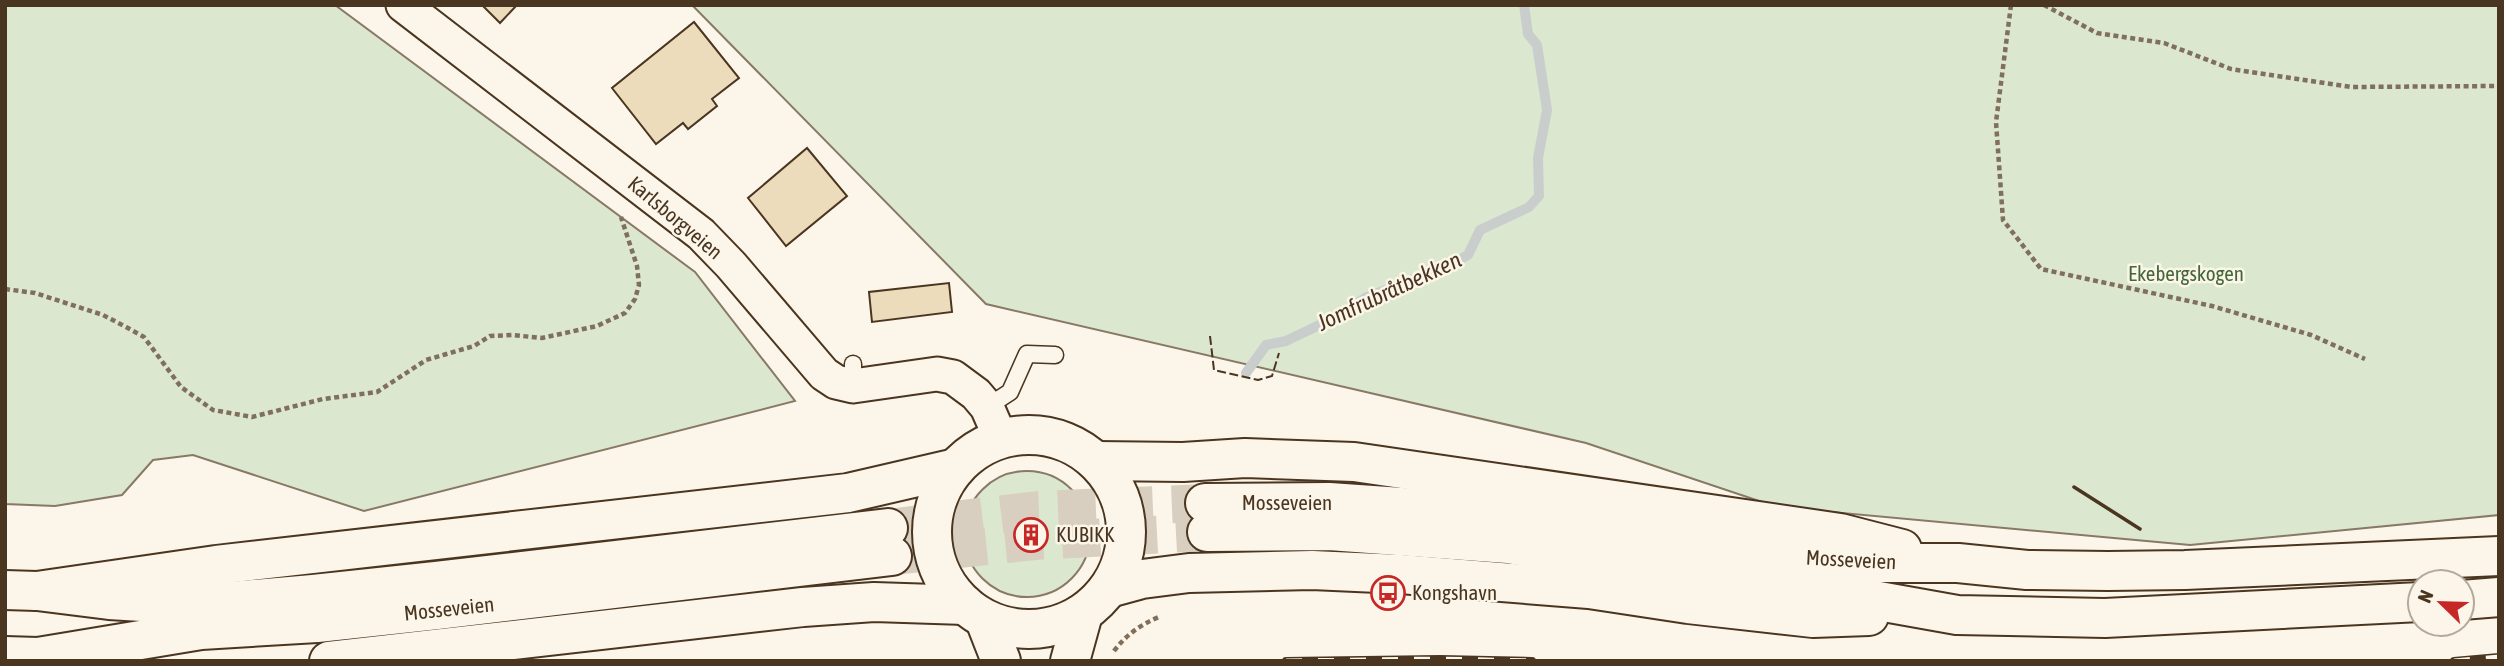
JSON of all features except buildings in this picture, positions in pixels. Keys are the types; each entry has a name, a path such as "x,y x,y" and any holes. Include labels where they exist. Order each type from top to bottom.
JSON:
{"highway":[{"path":"985,629 948,586 937,563 932,538 934,513 942,489 956,468 984,446 994,423 1021,435 1042,435 1062,440 1080,449 1097,461 1117,489 1127,522 1124,557 1091,608 1070,661"},
{"path":"1097,461 1183,462 1245,458 1354,462 1839,533 1958,563"},
{"path":"21,591 216,565 848,494 956,468"},
{"name":"Mosseveien","path":"2406,603 2105,618 1957,615 1817,590 1692,574 1508,544 1329,531 1206,517 1329,502 1388,505 1513,518 1839,563 1958,563 2027,570 2185,570 2499,556"},
{"name":"Mosseveien","path":"21,591 159,603 218,602 890,542 437,610 317,623 201,630 22,656"},
{"path":"329,661 803,607 874,602 985,629 1035,630 1060,625 1142,579 1189,573 1312,570 1400,574 1589,589 1688,604 1813,618 1957,615"},
{"path":"2476,599 2499,597"},
{"path":"22,656 84,661"}],"street":[{"name":"Karlsborgveien","path":"403,5 701,234 824,374 836,382 853,375 937,374 953,377 965,384 994,423"}],"lane":[{"path":"994,423 1027,354 1055,355"}],"path":[{"path":"2011,5 1996,122 2003,220 2041,269 2212,306 2311,335 2365,359"},
{"path":"2045,5 2097,33 2164,43 2231,69 2350,87 2499,86"},
{"path":"5,289 36,293 103,315 127,327 144,337 181,387 213,410 252,417 323,399 377,392 426,360 474,346 490,336 542,338 597,326 625,313 635,299 639,285 637,266 618,206 618,188 622,174"},
{"path":"1112,655 1129,634 1157,617"}],"green space":[{"path":"5,5 335,5 695,272 795,401 364,511 193,455 153,460 122,495 55,506 5,504"},
{"name":"Ekebergskogen","path":"692,5 2499,5 2499,515 2190,545 1777,507 1586,443 986,304"},
{"path":"1027,471 1051,476 1071,490 1085,510 1090,534 1085,558 1071,578 1051,592 1027,597 1003,592 983,578 969,558 964,534 969,510 983,490 1003,476"}],"waterway":[{"name":"Jomfrubråtbekken","path":"1246,373 1266,345 1286,341 1334,318 1365,298 1452,264 1468,255 1480,230 1529,207 1539,196 1538,158 1547,110 1537,45 1528,34 1524,5"}],"tunnel":[{"path":"888,528 1038,510 1205,503"},
{"path":"892,556 1035,541 1207,532"}],"railway":[{"path":"2454,661 2499,657"},
{"path":"1286,661 1532,661"}],"fence":[{"path":"1210,336 1214,370 1258,380 1272,376 1279,353"}],"wall":[{"path":"2074,487 2140,529"}],"place":[{"name":"KUBIKK","path":"1031,535"},
{"name":"Kongshavn","path":"1388,593"}]}
